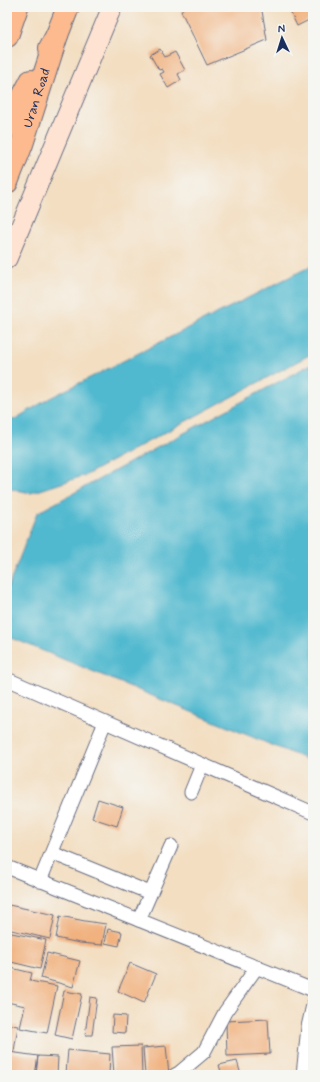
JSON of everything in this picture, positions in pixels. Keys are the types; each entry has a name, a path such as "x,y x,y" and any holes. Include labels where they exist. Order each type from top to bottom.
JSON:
{"highway":[{"name":"Uran Road","path":"7,127 56,35 68,7"},
{"name":"Uran Road","path":"7,182 22,144 56,35"}],"street":[{"path":"7,259 112,7"},
{"path":"7,679 313,813"},
{"path":"40,881 105,722"},
{"path":"191,792 202,764"},
{"path":"139,920 171,846"},
{"path":"52,853 150,893"},
{"path":"7,868 313,990"},
{"path":"175,1075 204,1052 225,1012 257,967"},
{"path":"303,1075 308,1027 313,1005"}],"water":[{"path":"313,265 313,353 86,475 31,493 7,488 7,421 15,419 50,398"},
{"path":"313,363 313,762 7,636 7,590 37,513"}],"building":[{"path":"184,7 250,7 262,11 267,40 207,65 181,11"},
{"path":"288,7 313,7 313,18 297,26"},
{"path":"160,49 165,57 175,52 185,70 178,74 181,80 168,88 160,74 164,72 162,69 159,70 150,55"},
{"path":"98,799 123,807 117,826 92,818"},
{"path":"9,905 55,915 50,939 7,929 7,913"},
{"path":"60,916 106,924 102,945 80,943 56,938"},
{"path":"108,929 122,932 119,946 105,943"},
{"path":"7,932 46,940 40,969 7,961"},
{"path":"47,953 80,961 73,987 41,978"},
{"path":"130,963 156,974 144,1003 118,991"},
{"path":"7,967 32,973 30,981 57,986 47,1033 20,1028 25,1006 7,1002"},
{"path":"64,991 82,994 72,1039 55,1035"},
{"path":"90,997 97,998 92,1035 85,1035"},
{"path":"113,1015 126,1016 125,1033 112,1032"},
{"path":"268,1019 270,1054 227,1056 226,1021"},
{"path":"7,1024 18,1026 14,1051 7,1050"},
{"path":"141,1046 142,1075 114,1075 112,1047"},
{"path":"166,1046 169,1075 145,1075 143,1048"},
{"path":"68,1050 110,1054 109,1075 66,1073"},
{"path":"9,1052 38,1056 35,1075 7,1075"},
{"path":"38,1056 58,1057 57,1075 36,1075"},
{"path":"237,1061 241,1075 222,1075 219,1065"}]}
